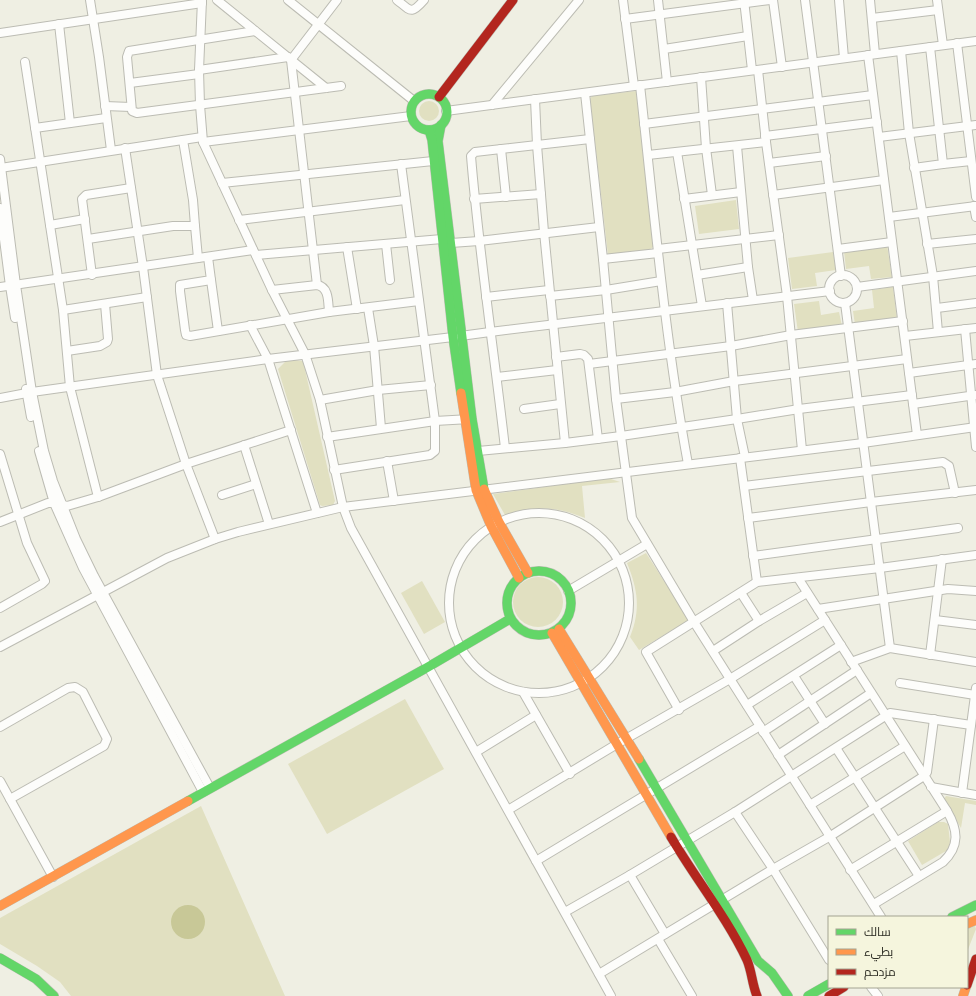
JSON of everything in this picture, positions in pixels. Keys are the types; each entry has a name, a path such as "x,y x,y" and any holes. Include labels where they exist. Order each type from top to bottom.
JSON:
{"street":[{"path":"90,0 111,150"},
{"path":"217,0 326,88"},
{"path":"288,0 414,101"},
{"path":"130,82 290,59 337,0"},
{"path":"397,0 412,10 417,8 424,0"},
{"path":"439,97 513,0"},
{"path":"492,105 579,0"},
{"path":"623,0 625,19 644,124 664,312 671,353 675,392 688,464"},
{"path":"658,0 667,82"},
{"path":"625,19 660,15 714,4 772,0 782,67"},
{"path":"805,0 841,276"},
{"path":"839,0 844,58"},
{"path":"870,0 872,18 874,95 917,435"},
{"path":"937,0 943,45"},
{"path":"0,33 93,20 202,2 199,72 202,140 272,290 288,318 305,354 320,400 342,507 351,528 611,996"},
{"path":"744,2 748,36 763,110 796,373 802,450"},
{"path":"872,18 938,10"},
{"path":"59,24 70,123"},
{"path":"255,31 200,41 129,51 127,57 132,111 137,113 341,86"},
{"path":"664,49 748,36"},
{"path":"446,111 976,41"},
{"path":"957,43 972,126 971,161 976,197"},
{"path":"930,47 943,164"},
{"path":"901,51 909,134 921,213 933,276 938,332"},
{"path":"290,59 300,129 317,285"},
{"path":"25,62 34,128 59,279 70,387 98,497"},
{"path":"701,77 703,116 712,195"},
{"path":"585,93 616,399 632,518 694,622 880,916"},
{"path":"441,125 437,128 429,130 418,126 414,122 411,116 411,108 414,101 418,97 428,94 439,97 443,101 446,111 438,140 451,243 458,337"},
{"path":"644,124 874,95"},
{"path":"536,99 540,194 565,443"},
{"path":"105,106 131,107"},
{"path":"1,168 183,140 202,140 411,116"},
{"path":"34,128 106,118"},
{"path":"648,156 706,148 737,146 822,129 877,122"},
{"path":"879,137 972,126"},
{"path":"429,130 432,140 442,239 480,490 519,578"},
{"path":"505,448 474,199 471,154 475,152 590,139"},
{"path":"183,140 193,200 198,258"},
{"path":"737,146 748,267 753,300"},
{"path":"125,148 143,267 157,375 186,464 215,539"},
{"path":"501,149 506,197"},
{"path":"677,152 702,306"},
{"path":"769,164 826,156"},
{"path":"0,159 21,350 40,454 54,503 74,549 206,790"},
{"path":"222,182 433,161"},
{"path":"914,168 971,161"},
{"path":"334,470 430,455 435,451 435,421 431,385 401,164"},
{"path":"774,195 884,180"},
{"path":"92,275 82,202 84,196 131,188"},
{"path":"684,199 741,192"},
{"path":"474,199 540,194"},
{"path":"239,220 405,200"},
{"path":"889,217 975,206 976,217"},
{"path":"0,208 13,285"},
{"path":"50,225 85,219"},
{"path":"88,239 173,226 195,226"},
{"path":"0,287 92,275 198,258 254,252 313,250 442,239 451,243 479,241 544,232 599,227"},
{"path":"603,259 692,245 779,235"},
{"path":"928,244 976,239"},
{"path":"838,249 892,242"},
{"path":"386,244 390,280"},
{"path":"347,247 357,309"},
{"path":"208,257 218,331"},
{"path":"696,275 748,267"},
{"path":"857,287 976,271"},
{"path":"841,276 846,276 853,280 857,287 856,295 849,302 845,303 833,298 830,291 831,283 837,277 841,276"},
{"path":"211,280 180,285 185,330 186,334 190,336 288,318 419,301"},
{"path":"486,297 606,290 661,282"},
{"path":"272,290 317,285 322,286 326,289 329,312"},
{"path":"0,398 29,392 305,354 458,337 553,324 664,312 830,291"},
{"path":"63,310 147,297"},
{"path":"727,303 737,419 743,457 744,486 757,582"},
{"path":"845,303 890,648"},
{"path":"937,308 976,303"},
{"path":"67,351 100,346 108,342 105,304"},
{"path":"368,308 374,346 381,428"},
{"path":"589,364 731,346 791,335 902,321"},
{"path":"250,325 268,359 317,513"},
{"path":"904,336 976,328"},
{"path":"965,329 972,364 976,447"},
{"path":"556,357 580,354 586,356 589,364 598,439"},
{"path":"616,399 675,392 734,381 907,359"},
{"path":"909,373 972,364"},
{"path":"497,377 557,370"},
{"path":"320,400 378,390 431,385"},
{"path":"29,392 53,481 99,594"},
{"path":"478,451 598,439 682,428 799,409 912,395"},
{"path":"913,404 974,395"},
{"path":"524,409 560,404"},
{"path":"327,437 435,421 469,419"},
{"path":"469,419 478,451 480,490"},
{"path":"0,647 167,558 215,539 269,524 342,507 863,443 975,427"},
{"path":"0,522 48,503 64,506 76,504 186,464 291,430"},
{"path":"244,445 269,524"},
{"path":"0,454 27,543 45,581 0,608"},
{"path":"387,461 394,500"},
{"path":"744,486 943,462 949,466 955,492"},
{"path":"222,495 256,484"},
{"path":"748,518 976,490"},
{"path":"525,514 553,514 579,523 602,538 618,560 625,576 629,594 629,611 626,628 618,648 606,664 586,680 563,690 543,693 523,692 498,684 476,669 460,648 451,627 448,604 451,581 460,560 473,541 495,524 525,514"},
{"path":"495,524 528,573"},
{"path":"753,556 958,528"},
{"path":"568,591 647,544"},
{"path":"679,710 646,652 757,582 976,555"},
{"path":"930,654 942,559"},
{"path":"540,571 552,574 562,581 568,591 571,604 568,618 555,631 540,636 528,634 518,628 510,619 507,608 507,597 511,586 519,578 528,573 540,571"},
{"path":"798,578 947,811 954,826 955,835 951,855 943,862 874,904"},
{"path":"818,609 937,591 960,589 976,591"},
{"path":"741,593 759,621"},
{"path":"713,651 759,621 807,593"},
{"path":"0,906 428,667 510,619"},
{"path":"508,810 570,774 617,744 679,710 825,620"},
{"path":"935,620 976,625"},
{"path":"555,631 586,680 627,739 687,840 748,963 754,990 757,996"},
{"path":"747,705 841,645"},
{"path":"851,662 890,648 976,662"},
{"path":"536,861 647,794 810,701 857,670"},
{"path":"794,676 825,724"},
{"path":"586,680 617,744 677,847 758,961 772,973 788,996"},
{"path":"900,683 976,692 962,793"},
{"path":"0,727 68,688 75,687 83,692 107,739 104,746 10,800"},
{"path":"523,692 570,774"},
{"path":"778,755 871,693"},
{"path":"565,912 735,812 890,713 971,725"},
{"path":"476,752 536,715"},
{"path":"599,974 829,837 924,776 927,772 934,719"},
{"path":"810,805 905,746"},
{"path":"836,748 920,876"},
{"path":"0,781 53,877"},
{"path":"931,787 976,795"},
{"path":"850,870 947,811"},
{"path":"735,812 773,869 828,958"},
{"path":"630,875 692,996"},
{"path":"954,916 976,905"},
{"path":"0,958 26,971 42,983 54,996"},
{"path":"968,981 976,959"},
{"path":"751,973 764,966"},
{"path":"808,996 828,985"},
{"path":"829,996 842,988"},
{"path":"872,988 878,996"}],"shaded area":[{"path":"636,91 654,241 653,247 649,250 608,255 590,99 592,96"},
{"path":"425,101 433,101 439,107 439,115 433,121 425,121 419,115 419,107"},
{"path":"736,200 739,229 699,234 695,206"},
{"path":"887,245 892,277 871,279 869,266 846,269 844,251"},
{"path":"833,252 836,270 815,273 817,286 792,289 788,258"},
{"path":"893,287 897,319 855,325 853,311 874,308 872,290"},
{"path":"819,301 821,315 839,312 842,326 798,332 794,304"},
{"path":"286,361 303,361 335,501 333,505 320,505 278,369"},
{"path":"608,478 620,482 582,486 585,518 555,509 527,510 505,515 493,494"},
{"path":"646,553 689,620 639,650 630,637 636,618 637,600 634,582 627,563"},
{"path":"533,577 543,577 556,584 563,597 563,607 556,620 543,627 533,627 524,623 517,616 513,607 513,597 517,588 524,581"},
{"path":"422,581 445,622 424,634 401,593"},
{"path":"405,699 444,769 327,834 288,764"},
{"path":"946,796 976,801 976,805 965,803 961,828 944,799"},
{"path":"201,806 285,996 71,996 60,982 37,966 0,944 0,918"},
{"path":"938,822 948,824 950,842 949,847 946,851 922,865 908,841"},
{"path":"191,905 200,910 204,915 204,929 200,934 195,938 185,939 181,938 172,929 171,919 172,915 181,906"},
{"path":"975,926 976,929 968,949 968,929"}],"traffic: fast":[{"path":"429,94 442,99 447,112 442,125 429,130 416,125 411,112 416,99 429,94"},
{"path":"441,125 438,141 472,419 484,489"},
{"path":"429,130 432,140 453,337 461,393"},
{"path":"539,571 551,573 562,580 569,591 571,603 569,615 562,626 551,633 539,635 527,633 516,626 509,615 507,603 509,591 516,580 527,573 539,571"},
{"path":"188,801 428,667 510,619"},
{"path":"639,759 758,961 772,973 788,996"},
{"path":"954,916 976,905"},
{"path":"0,958 36,979 54,996"},
{"path":"808,996 828,985"}],"traffic: slow":[{"path":"461,393 476,490 491,526 519,578"},
{"path":"484,489 499,522 528,573"},
{"path":"559,629 639,759"},
{"path":"552,633 671,837"},
{"path":"0,906 188,801"},
{"path":"968,924 976,920"},
{"path":"963,996 966,988"}],"traffic: jam":[{"path":"439,97 513,0"},
{"path":"671,837 739,944 749,964 757,996"},
{"path":"968,982 976,959"},
{"path":"829,996 842,988"}]}
